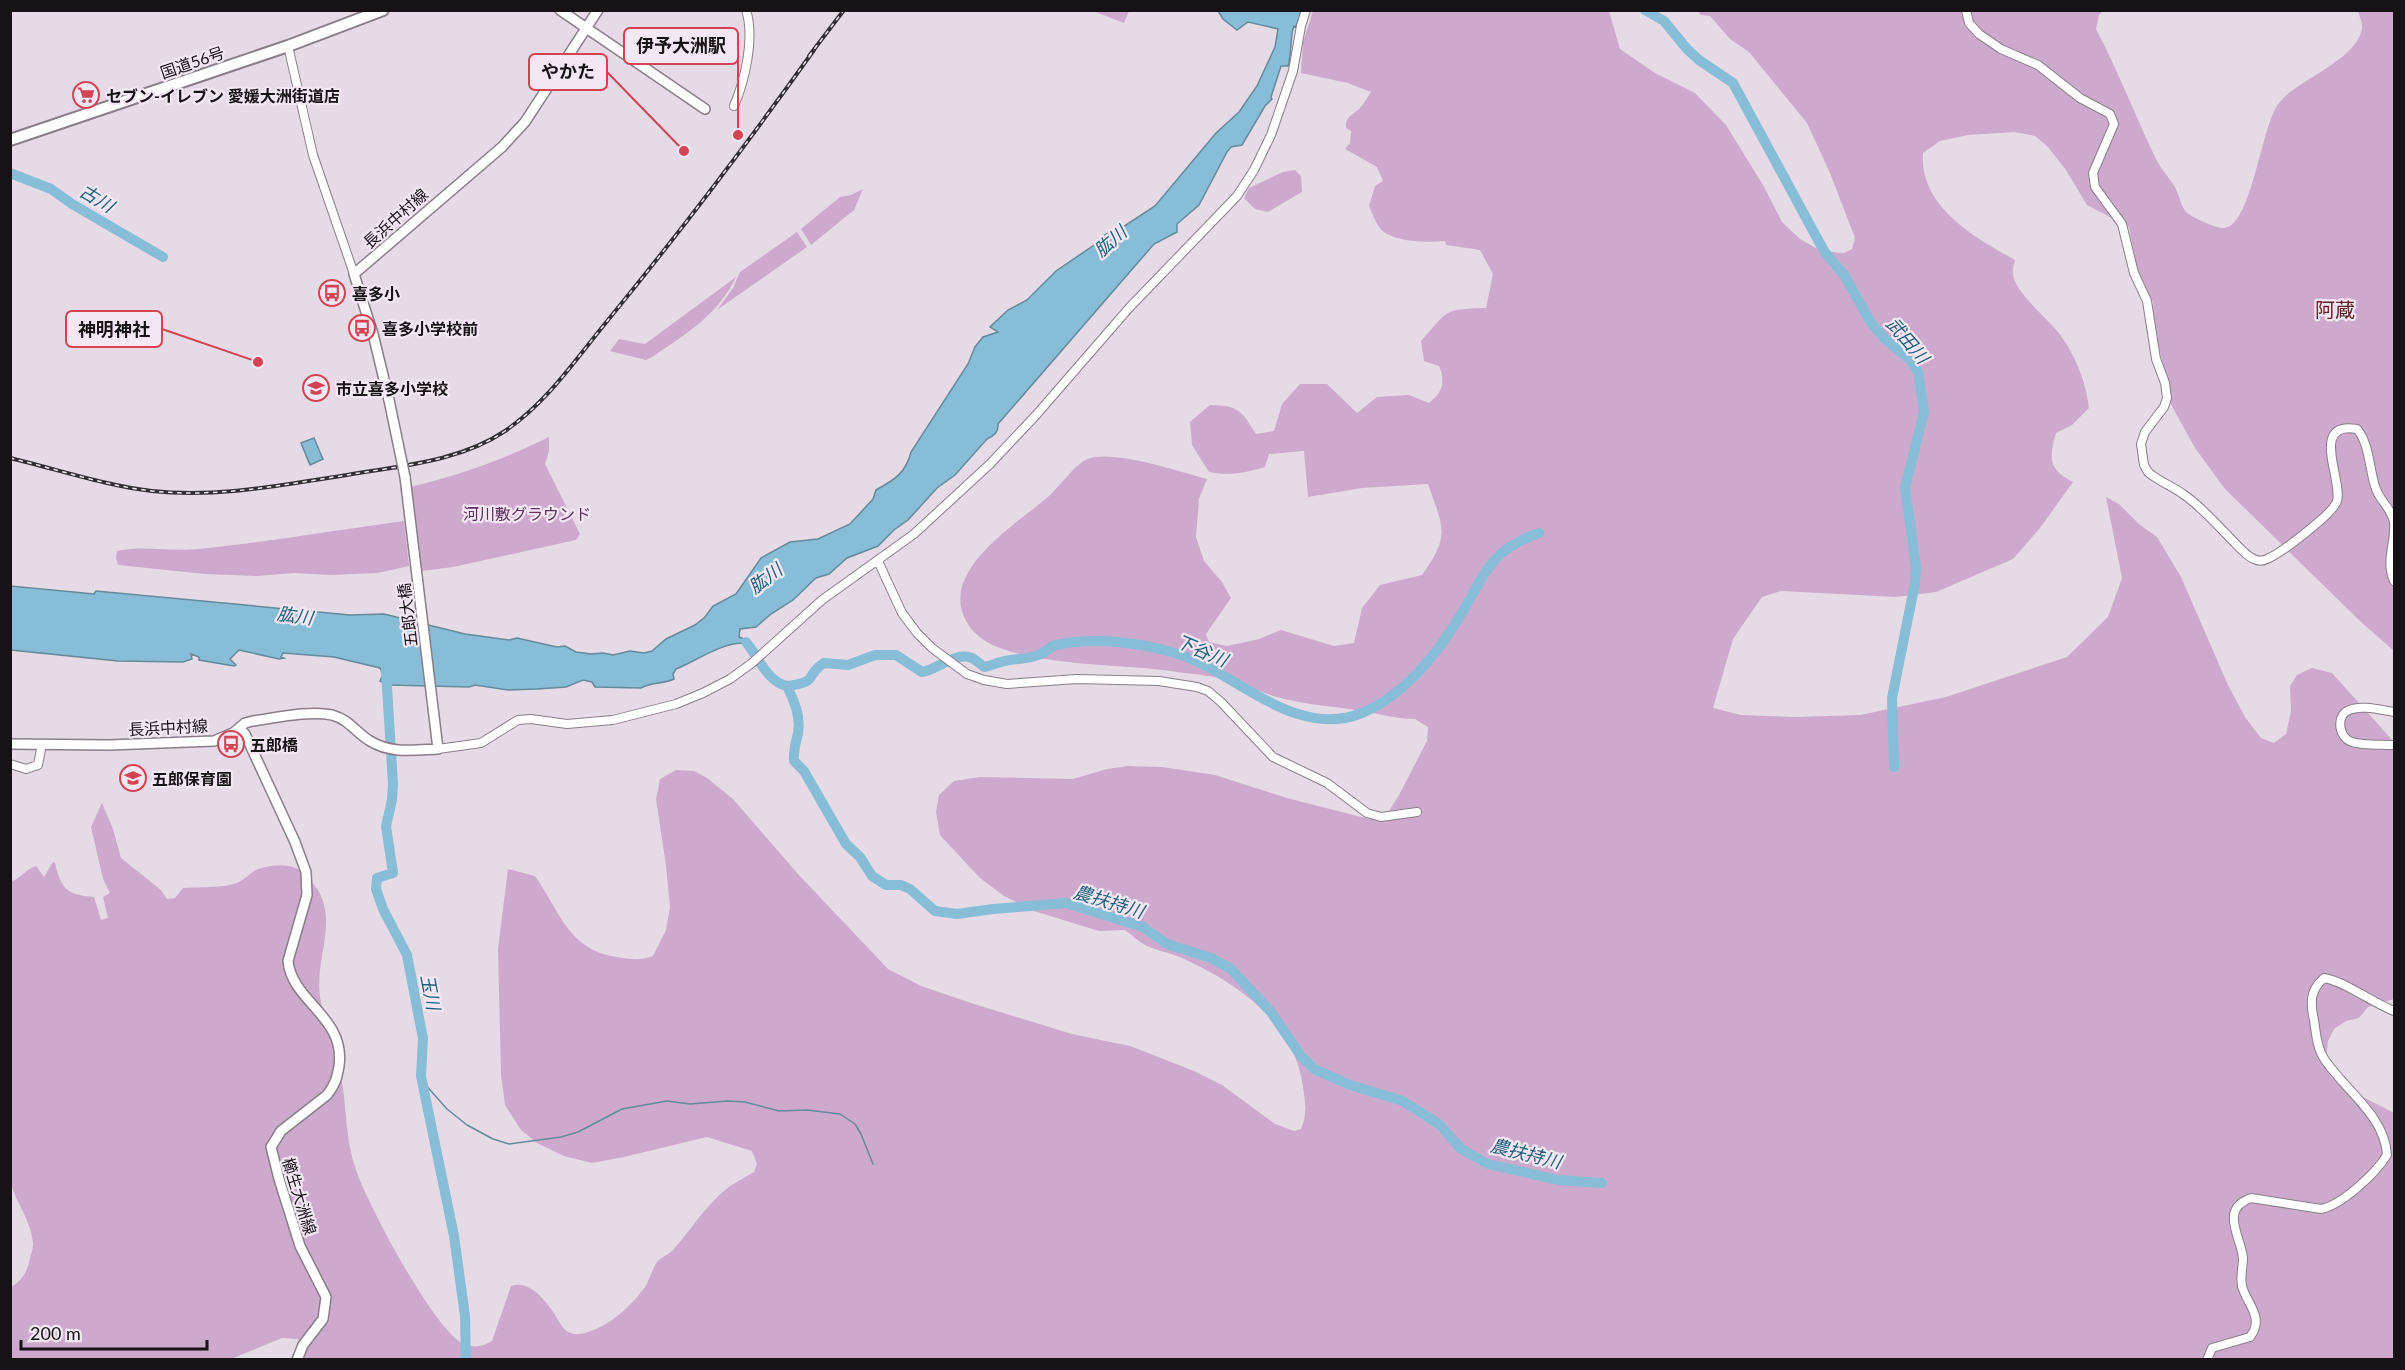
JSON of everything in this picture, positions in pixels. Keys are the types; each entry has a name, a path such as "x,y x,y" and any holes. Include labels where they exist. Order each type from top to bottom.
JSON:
{"highway":[{"name":"国道56号","path":"10,140 288,46 383,10"}],"main road":[{"path":"560,10 705,109"},
{"name":"長浜中村線","path":"354,274 502,147 525,122 598,10"},
{"name":"五郎大橋","path":"354,274 371,325 405,477 438,749"},
{"name":"長浜中村線","path":"10,744 162,744 214,741 240,729 244,723 316,714 329,715 352,725 368,740 385,748 401,751 438,749"},
{"name":"櫛生大洲線","path":"240,729 245,734 295,842 306,872 307,895 288,960 292,978 327,1020 335,1034 340,1057 337,1080 333,1088 281,1131 272,1147 279,1179 300,1246 307,1264 326,1297 323,1319 303,1345 297,1359"}],"street":[{"path":"734,106 743,83 746,64 749,30 746,10"},
{"path":"438,749 481,743 518,720 531,719 567,724 613,720 676,704 704,693 730,679 752,663 822,600 878,561 937,515 990,464 1037,414 1129,308 1237,196 1254,170 1271,135 1293,71 1306,10"},
{"path":"1966,10 1969,23 1979,34 2001,49 2038,64 2080,98 2110,114 2114,124 2093,173 2095,187 2122,224 2134,273 2147,301 2156,359 2165,383 2167,398 2164,407 2145,432 2141,444 2144,465 2148,472 2196,504 2244,552 2254,559 2266,560 2307,532 2332,510 2338,500 2338,488 2331,443 2334,435 2341,430 2357,429 2366,442 2367,458 2377,492 2393,518 2389,562 2394,581"},
{"path":"288,46 313,155 354,274"},
{"path":"878,561 902,613 917,633 932,648 967,674 1007,684 1088,680 1159,681 1197,687 1221,702 1274,757 1314,775 1367,813 1381,817 1416,812"},
{"path":"2394,712 2356,708 2346,712 2341,719 2343,736 2351,742 2394,746"},
{"path":"10,764 26,769 38,765 42,744"},
{"path":"2207,1359 2212,1348 2250,1337 2257,1323 2255,1312 2243,1289 2241,1280 2243,1260 2234,1231 2236,1209 2241,1201 2251,1198 2321,1209 2330,1208 2366,1178 2387,1155 2382,1132 2356,1096 2323,1058 2311,1005 2315,986 2324,978 2334,980 2394,1011"}],"green space":[{"path":"1093,11 1129,11 1124,23"},
{"path":"1313,11 1609,11 1620,49 1655,73 1695,93 1726,125 1763,185 1782,222 1800,239 1821,251 1844,253 1852,249 1855,238 1830,173 1807,123 1749,52 1730,39 1710,16 1701,15 1697,11 2103,11 2099,15 2096,29 2157,161 2175,187 2186,212 2204,222 2224,228 2234,223 2242,211 2267,132 2279,103 2287,94 2350,50 2362,28 2358,11 2394,11 2394,651 2361,622 2225,489 2195,448 2168,399 2167,380 2154,327 2153,302 2136,266 2129,227 2087,205 2066,170 2047,146 2035,136 2014,132 1968,135 1940,141 1923,153 1924,172 1930,189 1952,218 1983,241 2015,260 2013,272 2019,289 2056,329 2076,361 2083,379 2089,408 2072,425 2056,433 2052,449 2052,462 2055,468 2073,482 2040,528 2013,559 1936,592 1896,597 1781,591 1762,597 1733,639 1713,708 1741,715 1794,717 1860,715 1946,697 2067,657 2108,617 2122,578 2106,497 2119,504 2139,524 2157,537 2181,577 2228,685 2245,717 2261,738 2274,743 2286,734 2291,711 2290,686 2297,675 2312,668 2332,673 2394,742 2394,999 2368,1007 2359,1018 2346,1021 2334,1029 2328,1041 2326,1060 2331,1077 2353,1092 2394,1113 2394,1359 303,1360 305,1350 298,1339 282,1338 231,1359 11,1359 11,1287 25,1273 33,1244 30,1228 11,1183 11,882 36,866 44,877 53,862 63,885 71,892 94,897 101,920 108,918 103,897 110,893 103,879 91,827 102,803 113,829 121,858 161,890 167,899 175,898 183,888 232,885 256,870 278,866 290,866 300,870 320,893 325,907 326,921 319,982 320,997 341,1076 352,1158 374,1210 421,1294 453,1336 466,1345 480,1346 492,1341 511,1286 517,1285 528,1287 539,1294 561,1325 569,1332 580,1334 605,1325 634,1301 645,1287 657,1262 672,1251 714,1200 730,1186 754,1172 757,1164 752,1151 707,1137 592,1163 564,1156 537,1143 521,1130 505,1105 501,1075 498,949 508,869 535,876 567,927 587,946 600,953 622,958 639,959 653,956 666,930 670,907 656,799 660,779 676,770 694,771 707,778 733,799 798,874 888,969 921,986 974,1004 1072,1034 1130,1046 1194,1071 1222,1085 1275,1124 1294,1131 1301,1129 1305,1116 1305,1103 1295,1055 1285,1036 1272,1019 1256,1004 1239,990 1201,967 1147,946 1125,930 1099,931 1034,911 1004,896 980,878 940,835 936,812 939,795 954,781 980,777 1073,779 1107,769 1128,766 1162,767 1215,775 1287,798 1369,819 1389,811 1427,741 1428,727 1415,719 1288,700 1236,682 1213,677 1162,670 1063,662 1010,651 989,643 974,632 962,612 961,592 968,573 980,555 997,538 1049,496 1078,465 1088,459 1099,457 1130,459 1207,479 1199,499 1196,537 1204,561 1222,582 1231,598 1206,634 1209,642 1227,646 1259,639 1281,630 1334,646 1354,643 1362,608 1380,585 1422,575 1431,561 1441,540 1442,531 1428,484 1362,488 1308,497 1304,451 1269,454 1265,467 1224,474 1209,472 1192,445 1190,422 1210,405 1233,408 1238,411 1247,419 1256,434 1274,431 1282,404 1300,384 1327,384 1357,413 1377,397 1409,395 1429,403 1440,391 1442,377 1439,366 1424,361 1421,341 1448,313 1462,309 1486,308 1493,274 1480,250 1446,245 1445,241 1423,242 1401,239 1384,232 1376,222 1369,206 1375,186 1383,181 1377,167 1345,149 1350,143 1351,131 1346,128 1347,121 1371,92 1348,83 1301,73 1303,42"},
{"path":"1295,170 1301,176 1302,192 1268,212 1255,209 1244,198 1249,188 1283,172"},
{"path":"863,189 854,210 811,245 801,229 840,197"},
{"path":"797,232 807,247 717,310 733,288 740,272"},
{"path":"736,277 720,302 700,323 652,357 646,360 610,351 619,339 645,344"},
{"name":"河川敷グラウンド","path":"549,437 549,451 545,464 580,534 576,540 453,567 422,571 410,487 481,466"},
{"path":"404,521 409,566 378,573 330,575 294,573 257,576 205,574 118,565 116,558 117,551 127,549 199,549"}],"water":[{"name":"肱川","path":"1218,11 1301,11 1296,27 1294,26 1293,29 1288,66 1281,66 1272,99 1265,106 1242,145 1231,147 1227,152 1199,205 1177,224 1177,232 1154,244 998,424 996,433 987,439 955,475 937,488 908,520 878,546 847,558 829,574 816,578 793,600 756,627 740,629 739,637 749,641 754,654 746,644 730,645 676,669 673,674 674,679 641,688 595,687 592,682 583,680 566,687 508,690 475,685 469,687 389,685 380,681 383,674 380,668 334,657 283,653 281,657 284,658 279,659 239,650 230,659 236,665 234,666 199,660 199,657 191,654 192,659 183,662 118,661 11,650 11,586 94,594 96,591 350,615 384,614 465,634 509,640 517,638 557,647 565,646 576,652 613,655 630,651 644,653 652,651 666,639 695,625 713,606 736,594 761,558 790,542 818,539 850,524 873,499 876,490 902,471 911,452 968,364 975,347 983,337 998,332 990,327 1008,310 1027,300 1056,271 1100,241 1104,235 1123,227 1155,206 1216,133 1239,112 1257,86 1275,47 1278,29 1248,22 1237,30 1223,19"},
{"path":"314,438 323,459 310,465 301,443"}],"waterway":[{"name":"武田川","path":"1645,10 1664,21 1699,60 1733,83 1824,251 1844,275 1871,323 1885,339 1911,361 1918,372 1924,412 1905,488 1916,567 1915,583 1892,698 1894,767"},
{"name":"古川","path":"10,173 51,189 72,204 163,257"},
{"name":"下谷川","path":"787,686 804,683 824,663 848,665 875,655 896,655 922,672 960,657 972,658 984,667 1036,656 1056,645 1102,641 1148,646 1178,654 1200,663 1267,701 1290,711 1313,718 1337,719 1362,713 1378,705 1407,683 1443,642 1492,563 1510,547 1539,533"},
{"name":"農扶持川","path":"746,642 768,674 780,684 787,686 792,697 799,721 794,761 804,771 846,844 860,857 872,876 886,885 901,885 910,889 935,911 957,914 1066,903 1143,927 1167,944 1211,958 1231,969 1271,1012 1301,1056 1314,1069 1350,1085 1403,1101 1440,1125 1461,1149 1488,1164 1558,1180 1602,1183"},
{"name":"玉川","path":"386,671 393,784 386,826 393,873 377,878 376,889 383,909 407,955 423,1038 421,1076 454,1236 465,1316 466,1360"},
{"path":"423,1082 447,1109 467,1125 493,1139 509,1144 561,1137 578,1132 622,1109 667,1101 690,1104 728,1101 745,1102 779,1111 807,1110 840,1114 855,1124 873,1164"}],"railway":[{"path":"809,56 844,10"},
{"path":"10,458 135,489 201,493 274,486 408,465 449,456 487,441 520,420 570,368 711,189 814,50"}],"place":[{"name":"セブン-イレブン 愛媛大洲街道店","path":"86,95"},
{"name":"伊予大洲駅","path":"738,135"},
{"name":"やかた","path":"684,151"},
{"name":"喜多小","path":"332,293"},
{"name":"喜多小学校前","path":"362,328"},
{"name":"神明神社","path":"258,362"},
{"name":"市立喜多小学校","path":"316,388"},
{"name":"五郎橋","path":"231,744"},
{"name":"五郎保育園","path":"133,778"}],"district":[{"name":"阿蔵","path":"2335,309"}]}
